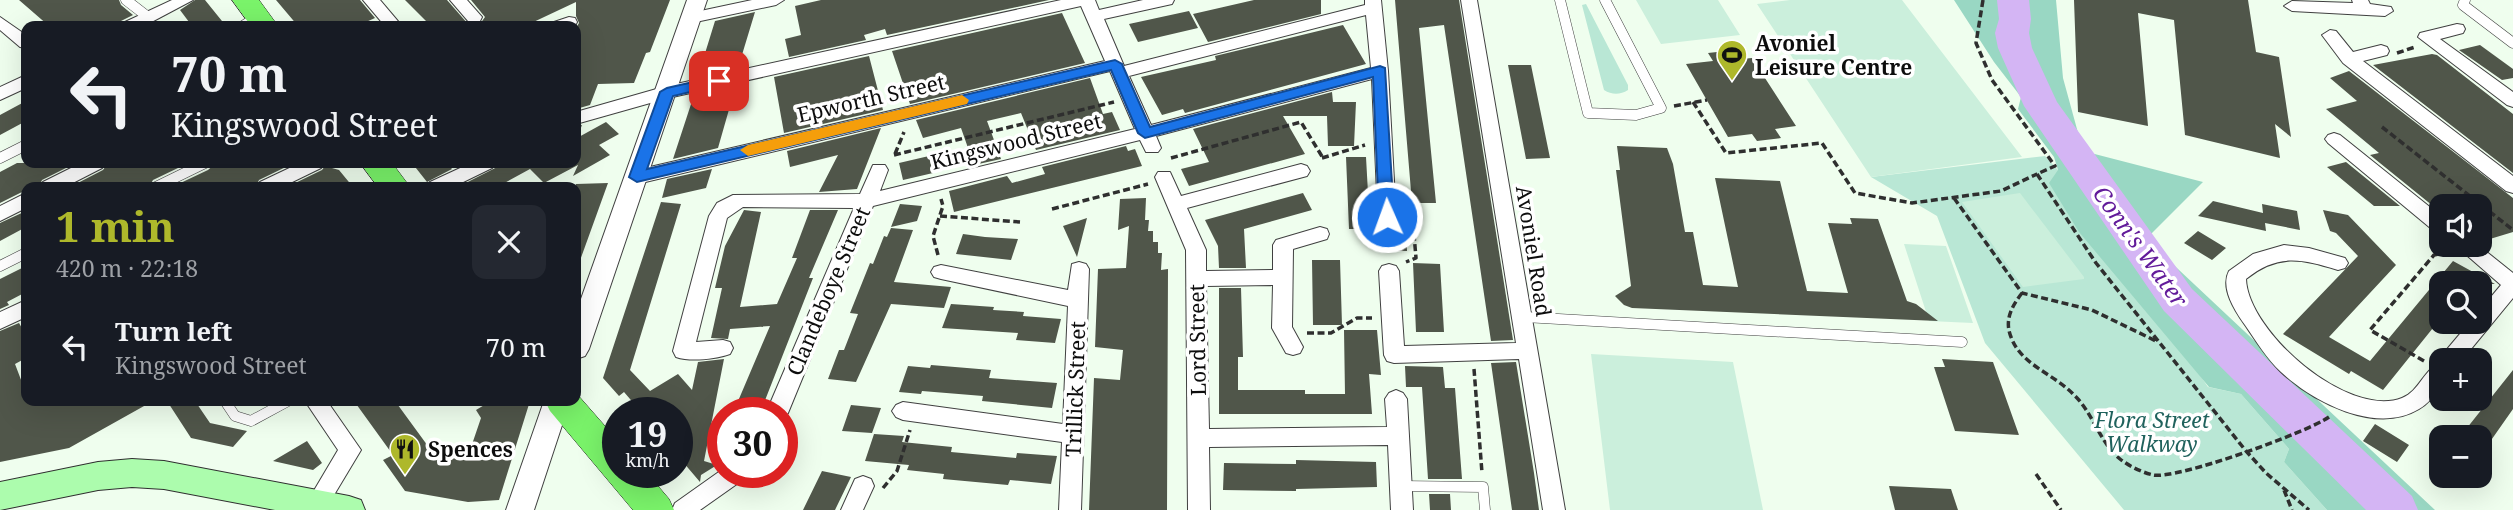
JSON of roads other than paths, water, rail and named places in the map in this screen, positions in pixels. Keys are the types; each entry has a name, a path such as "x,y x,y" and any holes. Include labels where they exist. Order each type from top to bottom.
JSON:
{"main road":[{"path":"379,168 391,182"},
{"path":"564,406 602,448"},
{"path":"0,496 97,476 132,473 164,475 349,510"},
{"path":"637,488 656,510"}],"street":[{"path":"142,21 185,0"},
{"path":"370,0 389,21"},
{"path":"458,0 474,17"},
{"path":"581,335 694,9 776,0"},
{"path":"581,117 667,92 1086,0 1148,140"},
{"path":"1095,16 1166,0"},
{"name":"Avoniel Road","path":"1469,0 1554,510"},
{"path":"1117,69 1373,4 1380,71 1387,217"},
{"path":"2292,6 2362,4 2385,11"},
{"path":"0,22 21,39"},
{"path":"2458,29 2420,39 2513,101"},
{"path":"2330,35 2348,59 2513,186"},
{"path":"2348,59 2381,51"},
{"name":"Epworth Street","path":"637,177 911,112 1117,69"},
{"name":"Kingswood Street","path":"723,348 681,359 718,216 724,208 740,200 865,201 1148,140 1380,71"},
{"path":"0,94 21,84"},
{"path":"2334,139 2429,216"},
{"path":"60,182 86,168"},
{"path":"277,182 305,168"},
{"path":"447,182 476,168"},
{"name":"Clandeboye Street","path":"783,397 879,170"},
{"path":"1176,204 1301,171"},
{"name":"Lord Street","path":"1167,172 1176,204 1196,250 1199,510"},
{"path":"0,214 21,203"},
{"path":"1288,340 1282,328 1283,246 1320,234"},
{"path":"2337,263 2300,252 2272,253 2252,262 2236,276 2235,289 2242,305 2277,354 2292,370 2338,405 2382,410 2402,408 2415,403 2429,386"},
{"path":"2460,348 2513,284 2480,257"},
{"name":"Trillick Street","path":"1070,510 1079,269"},
{"path":"1389,271 1394,355 1528,351"},
{"path":"940,272 1078,300"},
{"path":"1196,279 1283,277"},
{"path":"0,321 21,310"},
{"path":"1396,399 1402,510"},
{"path":"317,504 350,450 319,406"},
{"path":"520,510 558,406"},
{"path":"909,412 1074,435"},
{"path":"1198,439 1398,436"},
{"path":"852,510 863,486"},
{"path":"683,510 714,488"}],"lane":[{"path":"126,0 148,18"},
{"path":"1560,0 1588,113 1636,114 1661,108 1605,0"},
{"path":"2465,0 2462,5 2513,43"},
{"path":"0,158 21,148"},
{"path":"166,182 195,168"},
{"path":"0,266 21,256"},
{"path":"1522,317 1962,342"},
{"path":"228,406 235,416 251,421 279,406"},
{"path":"1401,486 1483,487 1485,510"}],"waterway":[{"name":"Conn's Water","path":"2013,0 2015,19 2012,33 2015,48 2041,106 2178,300 2396,510"}],"place":[{"name":"Avoniel Leisure Centre","path":"1732,82"},
{"name":"Spences","path":"405,476"}],"park label":[{"name":"Flora Street Walkway","path":"2152,432"}]}
